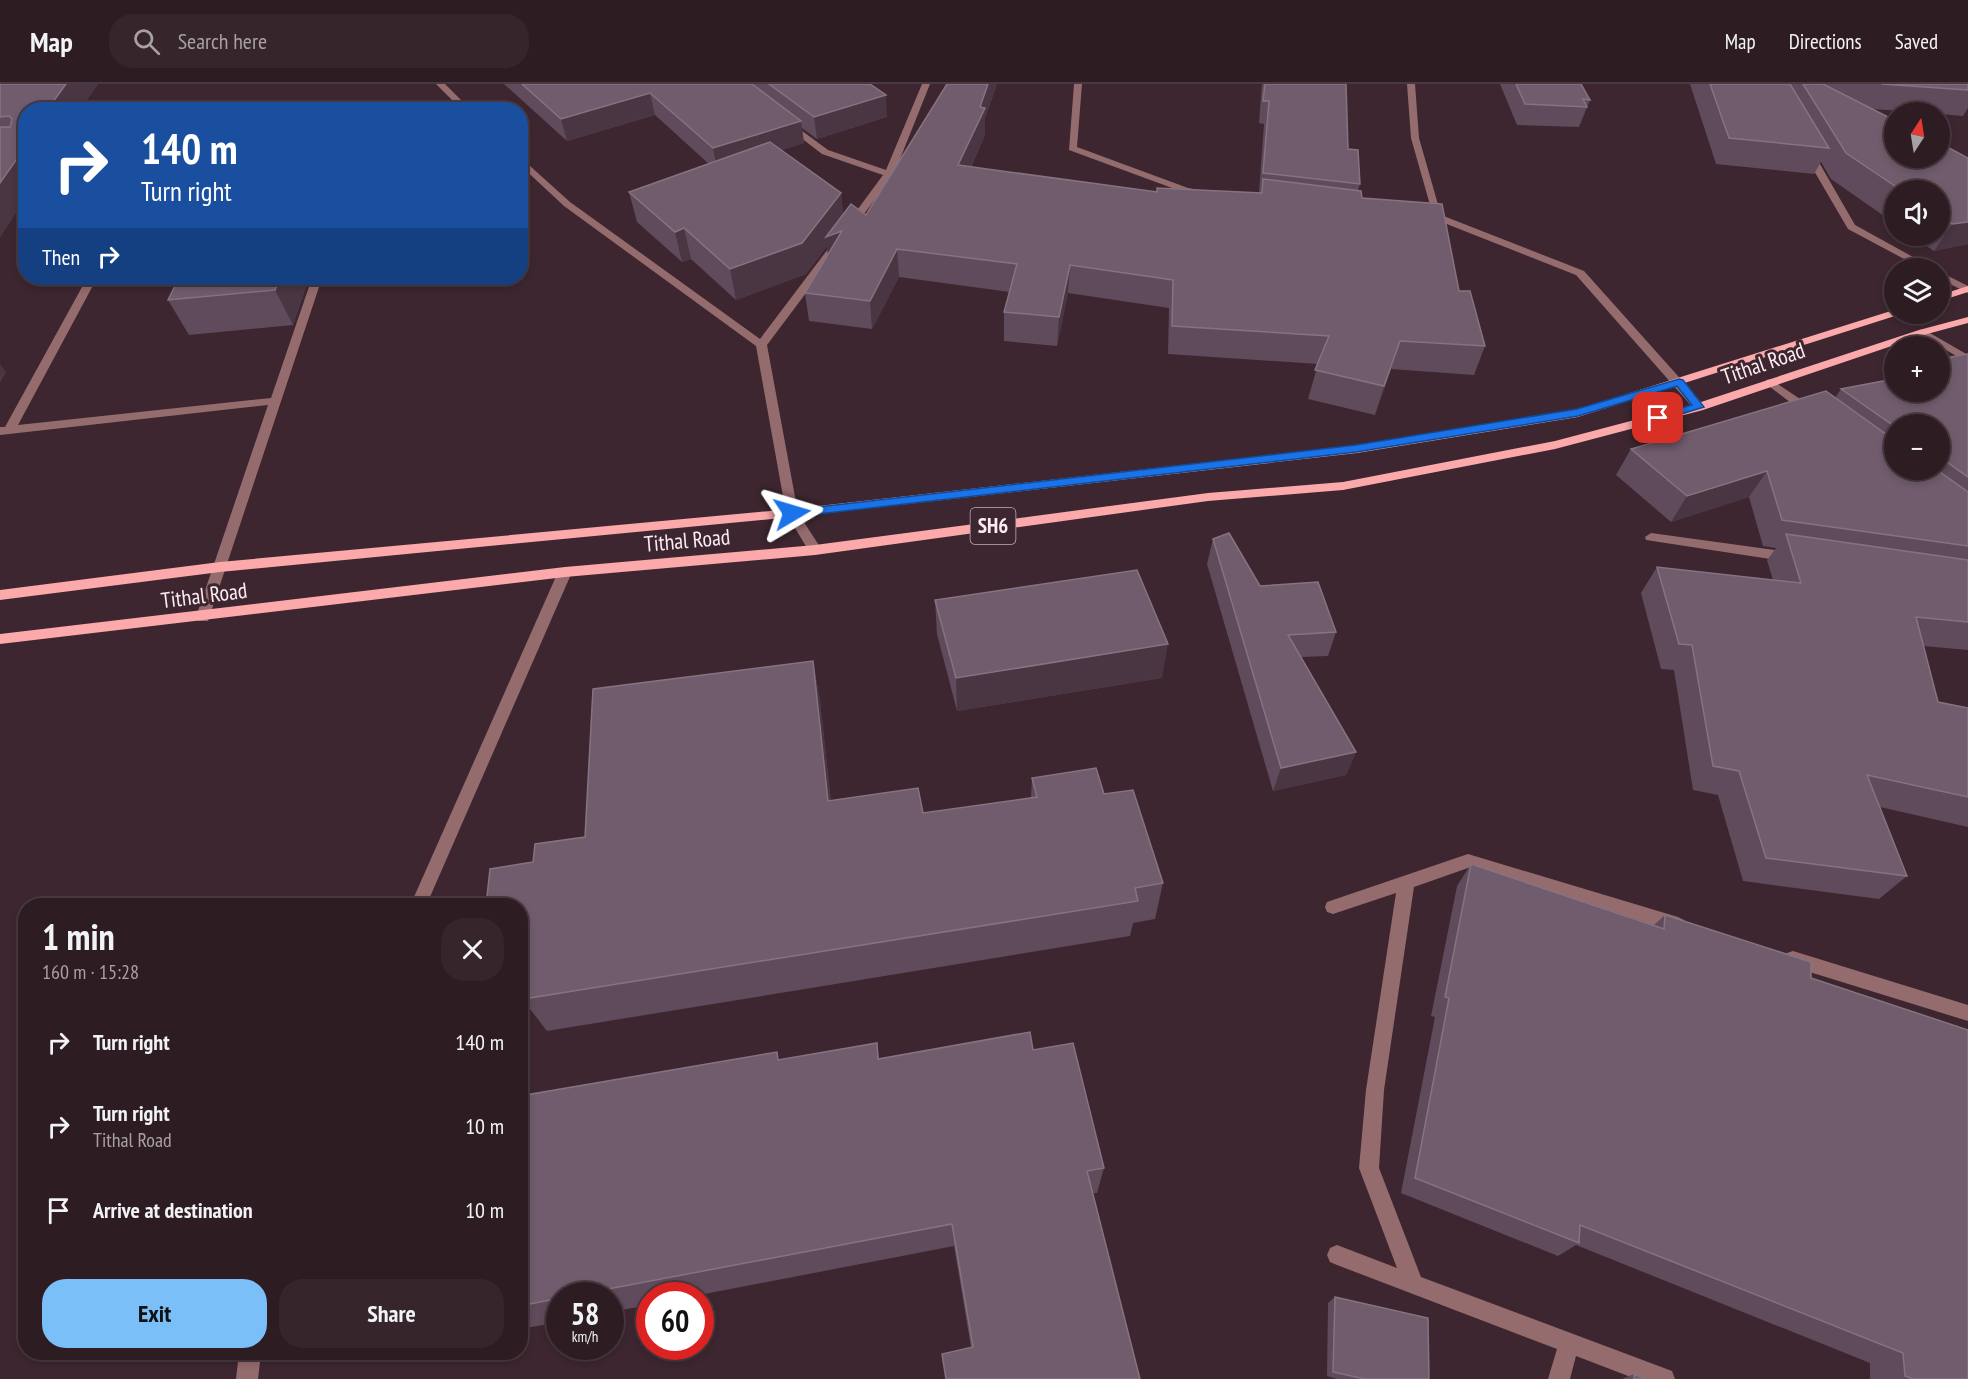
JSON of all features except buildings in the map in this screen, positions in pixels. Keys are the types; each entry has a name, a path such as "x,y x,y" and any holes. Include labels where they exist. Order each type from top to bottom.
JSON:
{"main road":[{"path":"1950,295 1968,290"},
{"path":"0,595 220,567 792,513 1356,449 1578,412 1884,316"},
{"name":"Tithal Road","path":"0,639 203,617 565,572 815,550 1208,497 1343,486 1555,445 1699,407 1923,332 1968,320"}],"street":[{"path":"440,84 459,102"},
{"path":"761,345 889,174 926,84"},
{"path":"1078,84 1072,148 1186,190 1208,194"},
{"path":"1411,84 1415,138 1431,217 1580,273 1699,407"},
{"path":"780,118 825,152 889,174"},
{"path":"1804,146 1851,227 1909,258"},
{"path":"528,167 567,204 761,345 792,513 815,550"},
{"path":"1950,280 1968,290"},
{"path":"5,430 88,285"},
{"path":"203,617 315,285"},
{"path":"1923,332 1968,360"},
{"path":"1770,382 1817,417"},
{"path":"5,430 276,401"},
{"path":"1652,537 1804,559"},
{"path":"422,898 565,572"},
{"path":"1333,907 1468,861 1695,930"},
{"path":"1406,882 1375,1090 1369,1168 1414,1284"},
{"path":"1775,954 1968,1013"},
{"path":"1337,1255 1664,1379"},
{"path":"1559,1379 1569,1343"},
{"path":"247,1379 249,1360"}],"route":[{"path":"792,513 1356,449 1578,412 1679,382 1699,407 1658,418"}]}
